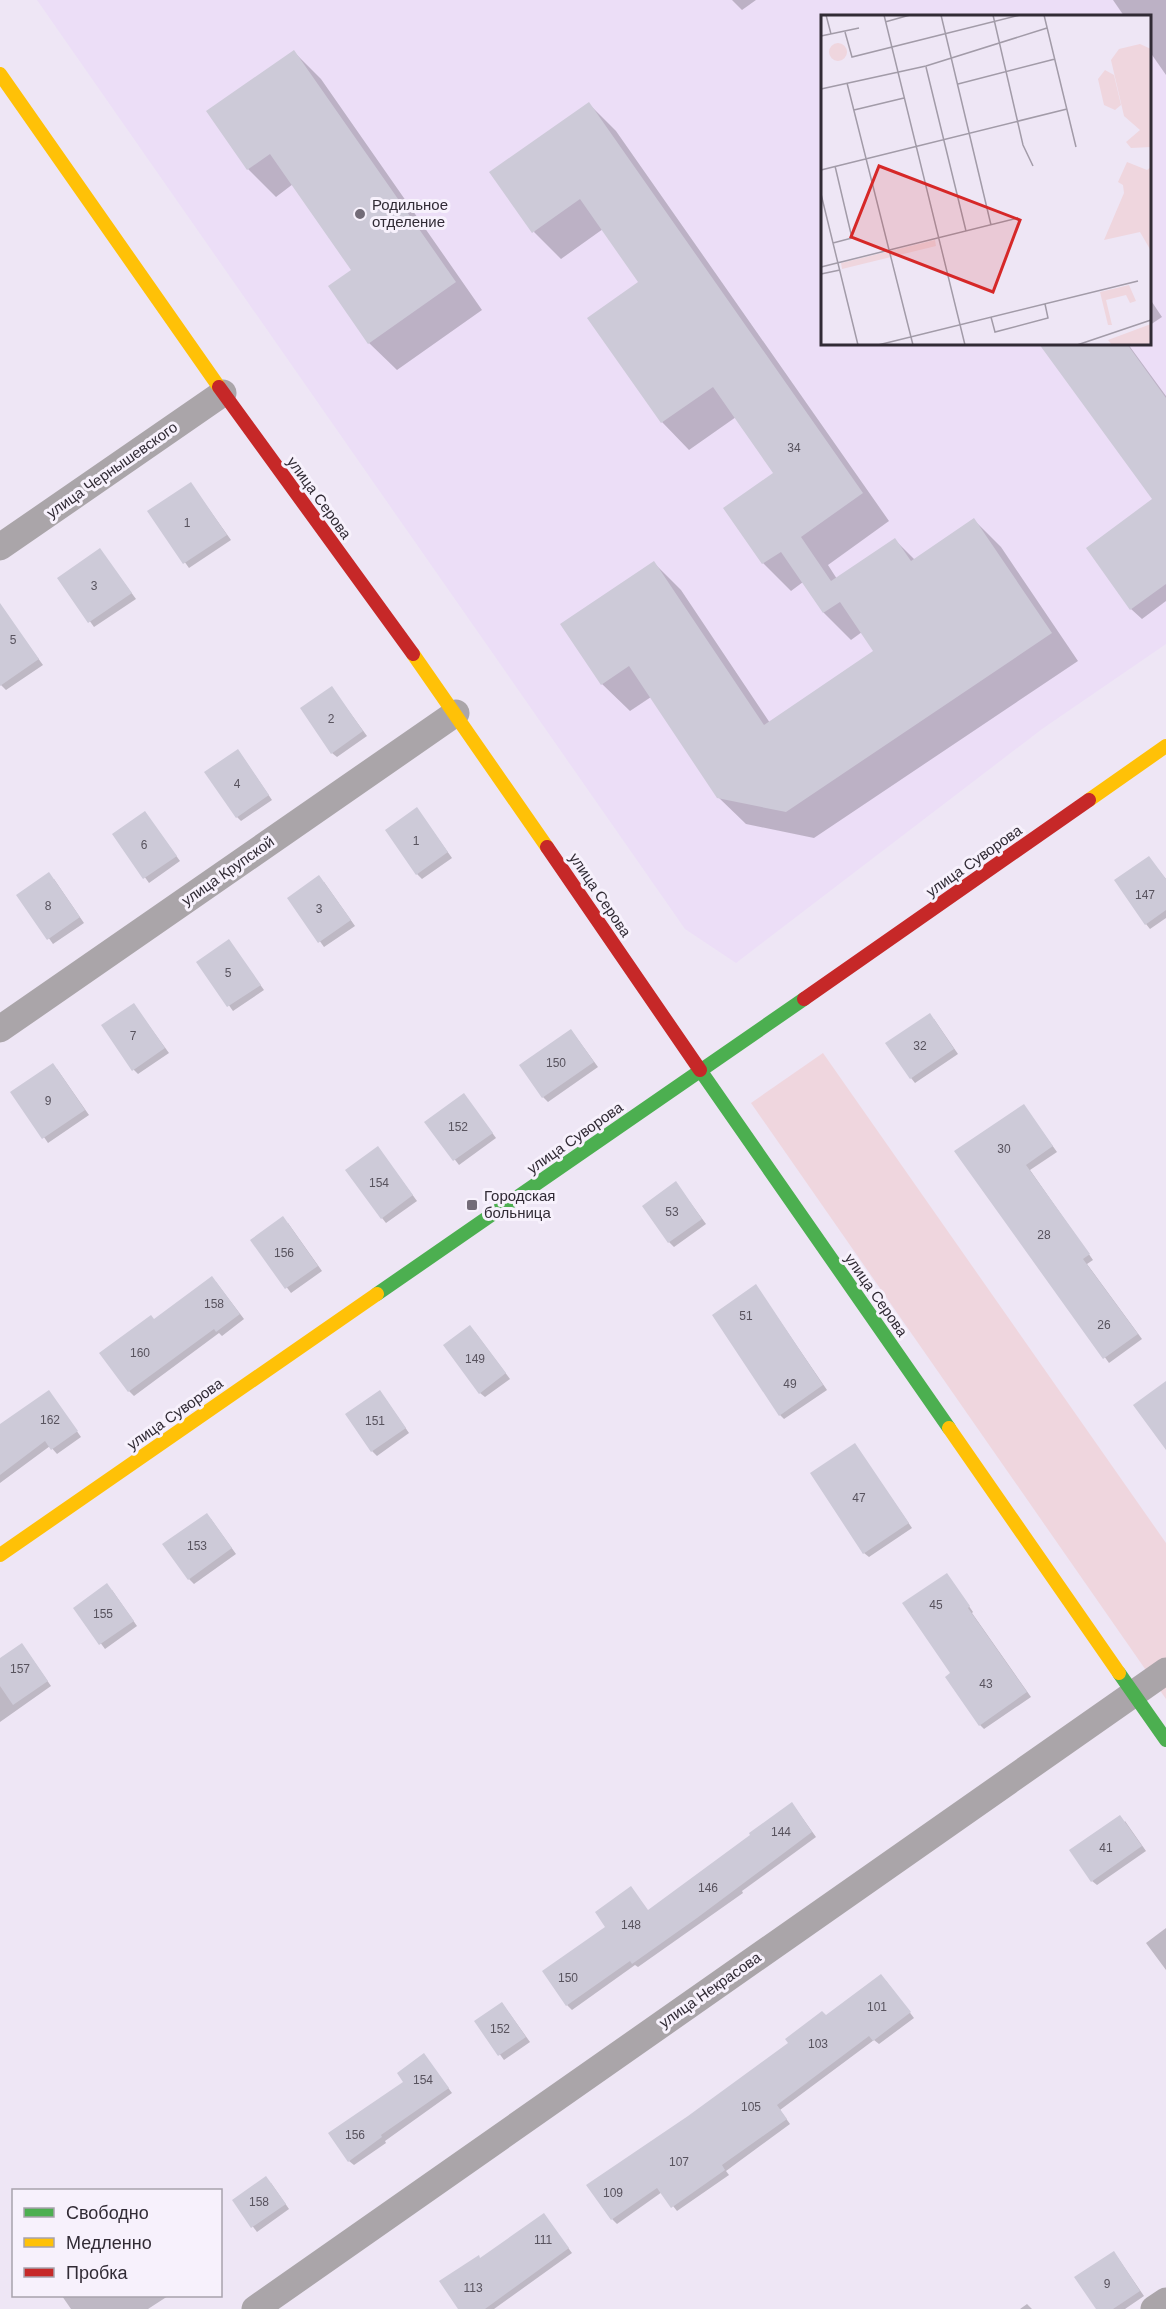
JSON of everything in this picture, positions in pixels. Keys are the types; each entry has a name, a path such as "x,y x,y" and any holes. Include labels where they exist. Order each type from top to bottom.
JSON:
{"street":[{"name":"улица Серова","path":"0,74 223,393 456,713 701,1071 1166,1740"},
{"name":"улица Чернышевского","path":"0,547 223,393"},
{"name":"улица Крупской","path":"0,1029 456,713"},
{"name":"улица Суворова","path":"0,1555 701,1071 1166,746"},
{"name":"улица Некрасова","path":"255,2309 1166,1671"},
{"path":"1154,2309 1166,2301"}],"shaded area":[{"path":"37,0 1166,0 1166,644 1042,729 736,963 685,929"},
{"path":"823,1053 1166,1543 1166,1699 751,1103"}],"building":[{"name":"Родильное отделение","path":"294,50 456,282 368,344 328,286 351,270 270,154 247,170 206,111"},
{"path":"589,102 863,493 801,537 831,581 895,538 911,561 974,518 1052,633 786,812 717,798 629,666 601,685 560,624 654,561 764,725 873,651 840,602 823,613 781,552 762,564 723,508 773,473 713,387 661,423 587,318 638,282 580,199 532,233 489,172"},
{"path":"1040,345 1128,345 1166,398 1166,584 1130,610 1086,548 1152,499"},
{"path":"191,482 227,535 183,564 147,511"},
{"path":"100,548 132,593 88,623 57,578"},
{"path":"0,603 39,659 0,686"},
{"path":"332,686 363,731 331,754 300,708"},
{"path":"238,749 269,795 236,818 204,772"},
{"path":"417,807 448,852 416,875 385,830"},
{"path":"145,811 177,856 143,879 112,834"},
{"path":"1149,856 1166,879 1166,910 1145,925 1114,880"},
{"path":"49,872 80,917 47,940 16,895"},
{"path":"319,875 351,920 318,943 287,898"},
{"path":"229,939 261,985 227,1007 196,962"},
{"path":"134,1003 165,1048 132,1071 101,1025"},
{"path":"930,1013 954,1049 910,1079 885,1043"},
{"path":"571,1029 594,1062 542,1098 519,1065"},
{"path":"53,1063 85,1110 42,1139 10,1092"},
{"path":"464,1093 493,1133 453,1161 424,1122"},
{"path":"1024,1104 1053,1146 1026,1165 1090,1254 1083,1259 1138,1334 1103,1359 954,1151"},
{"path":"378,1146 413,1195 381,1219 345,1170"},
{"path":"676,1181 702,1219 668,1243 642,1206"},
{"path":"283,1216 318,1266 285,1289 250,1240"},
{"path":"212,1276 240,1314 216,1332 214,1329 128,1392 99,1353 151,1315 154,1319"},
{"path":"756,1284 823,1385 779,1416 712,1315"},
{"path":"470,1325 506,1373 479,1394 443,1345"},
{"path":"1166,1381 1166,1450 1133,1405"},
{"path":"49,1390 78,1431 51,1450 45,1441 0,1475 0,1424"},
{"path":"380,1390 406,1428 371,1452 345,1414"},
{"path":"855,1443 909,1523 863,1554 810,1473"},
{"path":"207,1513 232,1548 188,1580 162,1544"},
{"path":"947,1573 970,1606 968,1608 1027,1692 979,1726 945,1677 950,1673 902,1603"},
{"path":"107,1583 134,1621 99,1645 73,1608"},
{"path":"22,1643 48,1681 13,1705 0,1686 0,1658"},
{"path":"792,1802 812,1832 632,1964 630,1961 566,2006 542,1971 605,1927 595,1912 631,1886 648,1910"},
{"path":"1120,1815 1142,1846 1091,1882 1069,1850"},
{"path":"881,1974 911,2012 873,2041 869,2036 777,2105 787,2119 722,2165 725,2170 671,2208 657,2188 611,2220 586,2185 688,2116 788,2043 785,2039 822,2011 826,2015"},
{"path":"502,2002 526,2037 498,2056 474,2021"},
{"path":"424,2053 449,2088 381,2135 382,2137 348,2162 328,2133 403,2082 397,2073"},
{"path":"266,2176 286,2204 251,2228 232,2200"},
{"path":"544,2213 569,2248 485,2309 458,2309 439,2281 479,2255 480,2258"},
{"path":"1114,2251 1140,2291 1113,2309 1096,2309 1074,2277"}],"traffic: fast":[{"path":"377,1294 804,999"},
{"path":"700,1070 949,1428"},
{"path":"1119,1673 1166,1740"}],"traffic: slow":[{"path":"0,74 219,387"},
{"path":"413,654 547,847"},
{"path":"1089,800 1166,746"},
{"path":"0,1555 377,1294"},
{"path":"949,1428 1119,1673"}],"traffic: jam":[{"path":"219,387 413,654"},
{"path":"804,999 1089,800"},
{"path":"547,847 700,1070"}],"place":[{"name":"Родильное отделение","path":"360,214"},
{"name":"Городская больница","path":"472,1205"}]}
